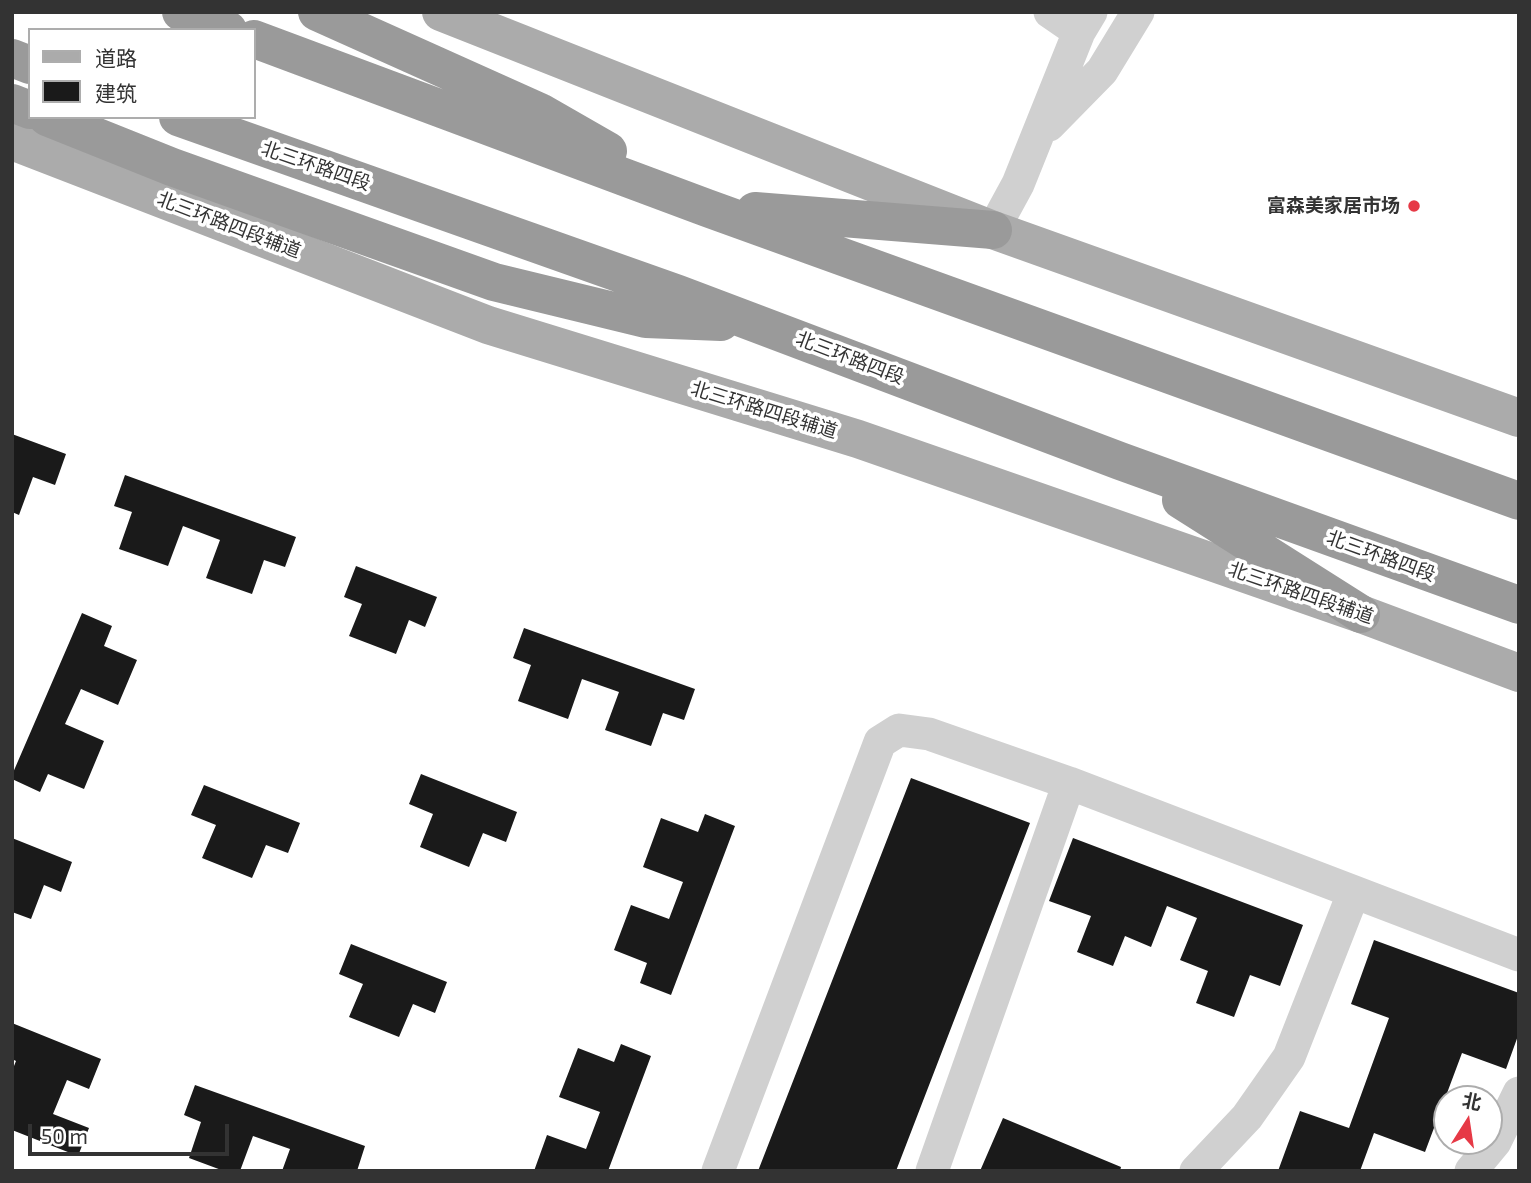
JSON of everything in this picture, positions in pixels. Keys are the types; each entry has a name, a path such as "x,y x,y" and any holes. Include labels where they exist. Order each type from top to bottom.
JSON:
{"highway":[{"path":"181,12 224,28"},
{"path":"317,12 540,112 707,208 993,230"},
{"path":"256,40 707,208 1519,501"},
{"path":"52,119 172,167 494,282 646,319 757,323"},
{"name":"北三环路四段","path":"184,119 757,323 1120,461 1519,605"},
{"path":"1120,461 1361,614"}],"main road":[{"path":"441,12 993,230 1519,418"},
{"name":"北三环路四段辅道","path":"12,141 488,325 858,439 1361,614 1519,673"}],"street":[{"path":"993,230 1018,184 1085,22 1050,12"},
{"path":"1037,137 1102,71 1138,12"},
{"path":"718,1171 880,742 899,730 929,734 1069,783 1519,956"},
{"path":"932,1171 1069,783"},
{"path":"1196,1171 1247,1117 1289,1057 1353,894"},
{"path":"1471,1171 1495,1142 1519,1093"}],"building":[{"path":"12,434 66,454 55,485 33,477 19,515 12,512"},
{"path":"125,475 296,537 285,567 264,560 252,594 206,578 220,540 183,526 168,566 119,549 132,512 114,506"},
{"path":"356,566 437,597 425,627 409,620 396,654 349,636 362,604 344,597"},
{"path":"82,613 112,626 104,646 137,660 118,705 81,689 65,724 104,741 84,789 48,774 40,792 12,779 12,775"},
{"path":"524,628 695,689 684,720 663,713 651,746 605,730 619,692 582,679 568,719 518,701 531,665 513,658"},
{"path":"421,774 517,812 506,842 483,833 469,867 420,847 433,814 409,804"},
{"path":"911,778 1030,823 896,1171 758,1171"},
{"path":"204,785 300,823 288,853 266,845 252,878 202,858 216,825 191,815"},
{"path":"705,814 735,826 671,995 640,983 647,963 614,950 631,905 669,919 683,882 643,867 661,818 698,832"},
{"path":"12,838 72,862 61,892 44,885 31,919 12,912"},
{"path":"1073,838 1303,925 1280,986 1250,975 1234,1017 1196,1003 1208,971 1180,960 1197,918 1167,906 1151,947 1125,936 1113,966 1077,952 1091,916 1049,901"},
{"path":"1374,940 1519,993 1519,1033 1506,1069 1462,1053 1450,1085 1433,1085 1433,1131 1425,1152 1374,1133 1360,1171 1278,1171 1300,1111 1349,1128 1389,1018 1351,1004"},
{"path":"351,944 447,982 435,1013 413,1004 399,1037 349,1017 363,984 339,974"},
{"path":"12,1023 101,1059 89,1089 67,1080 53,1114 89,1128 78,1156 12,1130 12,1071 16,1061 12,1059"},
{"path":"621,1044 651,1056 608,1171 534,1171 547,1135 586,1149 600,1112 559,1097 578,1048 614,1062"},
{"path":"195,1085 365,1146 357,1171 282,1171 290,1149 253,1136 240,1171 224,1171 189,1158 201,1122 184,1115"},
{"path":"1003,1118 1121,1167 1120,1171 980,1171"}],"place":[{"name":"富森美家居市场","path":"1414,206"}]}
